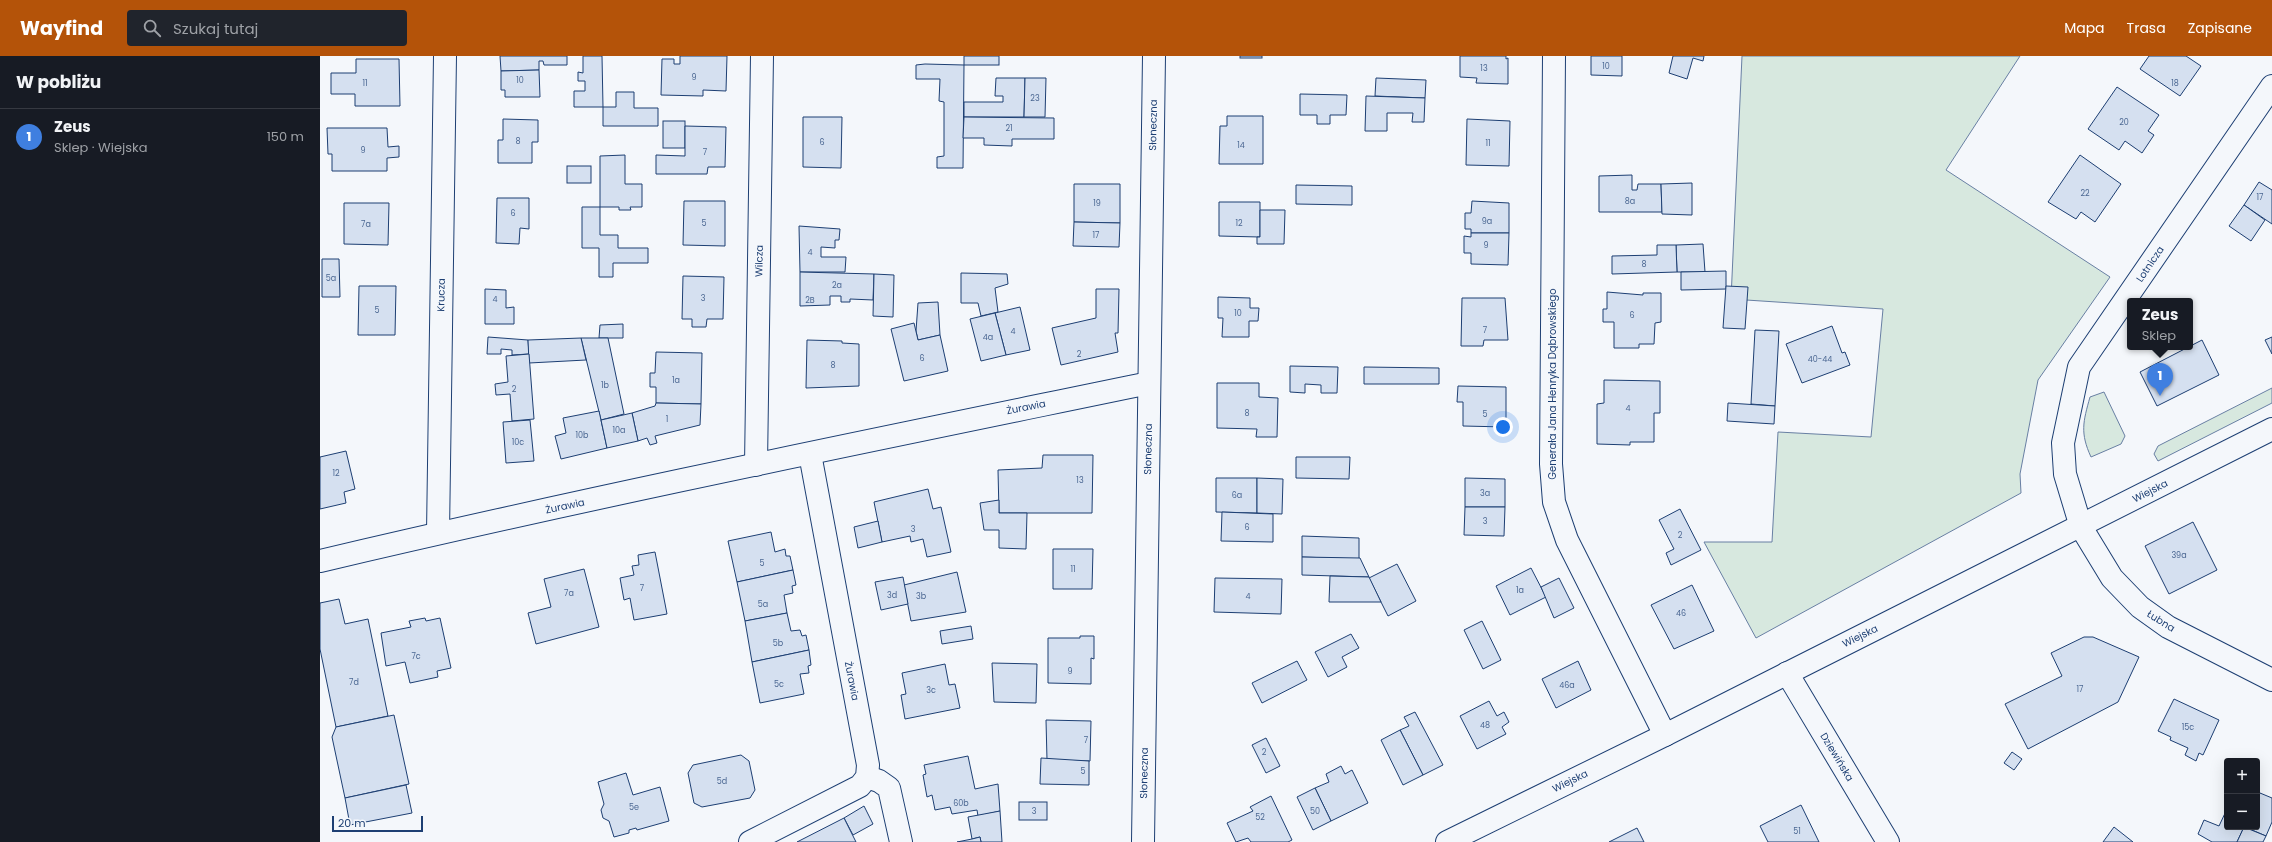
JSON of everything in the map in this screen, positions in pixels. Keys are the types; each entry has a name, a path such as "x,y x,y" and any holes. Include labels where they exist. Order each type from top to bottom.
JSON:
{"street":[{"name":"Krucza","path":"438,533 445,56"},
{"name":"Wilcza","path":"756,465 762,56"},
{"name":"Słoneczna","path":"1143,842 1154,56"},
{"name":"Generała Jana Henryka Dąbrowskiego","path":"1554,56 1551,456 1554,502 1567,540 1665,735"},
{"name":"Lotnicza","path":"2081,526 2065,474 2063,443 2079,367 2272,86"},
{"name":"Żurawia","path":"320,561 438,533 960,421 1150,383"},
{"name":"Wiejska","path":"1447,842 1665,735 2272,429"},
{"name":"Żurawia","path":"810,454 868,766 867,777"},
{"name":"Łubna","path":"2081,526 2112,578 2140,607 2168,626 2272,680"},
{"name":"Dziewińska","path":"1786,673 1888,842"},
{"path":"750,842 860,786 867,777 879,781 889,788 901,842"}],"shaded area":[{"path":"1742,56 2020,56 1946,170 2110,277 2038,380 2020,474 2021,493 1756,638 1704,542 1772,542 1778,432 1871,437 1883,309 1731,299"},
{"path":"2272,388 2272,403 2158,461 2154,454 2158,446"},
{"path":"2104,392 2125,436 2121,444 2091,457 2085,441 2084,421 2090,397"}],"building":[{"path":"500,56 567,56 567,65 544,65 543,61 539,61 539,70 501,71"},
{"path":"583,56 602,56 603,107 574,107 574,91 585,91 585,81 578,81 578,72 583,73"},
{"path":"680,56 727,56 726,91 703,90 703,96 661,95 662,59 674,59 674,64 680,64"},
{"path":"964,56 999,56 999,65 964,65"},
{"path":"1240,56 1262,56 1262,58 1240,58"},
{"path":"1460,56 1506,56 1506,59 1508,58 1508,84 1476,83 1477,78 1460,77"},
{"path":"1591,56 1622,56 1622,76 1591,75"},
{"path":"1673,56 1704,56 1703,61 1693,58 1687,79 1669,73"},
{"path":"2149,56 2186,56 2201,66 2180,96 2140,69"},
{"path":"356,59 399,59 400,106 355,106 355,94 331,94 331,73 356,73"},
{"path":"916,65 964,65 963,168 937,168 937,157 944,156 944,102 939,101 940,79 916,79"},
{"path":"539,70 540,97 505,97 505,90 501,90 501,71"},
{"path":"996,78 1025,78 1024,117 964,117 964,102 1003,102 1003,96 995,96"},
{"path":"1025,78 1046,78 1045,117 1024,117"},
{"path":"1376,78 1426,80 1425,98 1375,96"},
{"path":"2117,87 2159,115 2148,131 2154,135 2142,153 2125,141 2119,150 2088,129"},
{"path":"616,92 634,92 634,108 658,108 658,126 603,126 603,107 616,107"},
{"path":"1300,94 1347,95 1346,115 1330,115 1330,124 1317,124 1317,115 1300,115"},
{"path":"1366,96 1425,98 1424,122 1412,122 1413,113 1387,113 1387,131 1365,131"},
{"path":"1227,116 1263,116 1263,164 1219,164 1220,126 1227,126"},
{"path":"803,117 842,117 841,168 803,167"},
{"path":"964,117 1054,118 1054,139 1012,139 1012,146 984,145 984,138 963,138"},
{"path":"503,119 538,120 538,142 532,142 532,163 498,163 498,140 503,140"},
{"path":"1467,119 1510,121 1509,166 1466,165"},
{"path":"663,121 685,121 685,148 663,148"},
{"path":"685,126 726,127 725,167 708,167 707,174 656,174 656,155 685,156"},
{"path":"327,128 387,128 388,147 399,146 399,157 387,158 387,171 332,171 332,154 328,154"},
{"path":"625,155 625,184 642,184 642,207 630,207 631,210 619,210 619,207 600,207 600,156"},
{"path":"2080,155 2121,184 2095,222 2081,212 2076,219 2048,202"},
{"path":"567,166 591,166 591,183 567,183"},
{"path":"1632,175 1632,190 1637,190 1638,184 1661,184 1662,212 1599,212 1599,176"},
{"path":"2259,182 2272,190 2272,224 2244,205"},
{"path":"1692,183 1692,215 1662,214 1661,184"},
{"path":"1074,184 1120,184 1120,223 1074,222"},
{"path":"1296,185 1352,186 1352,205 1296,204"},
{"path":"497,198 529,198 529,229 520,228 519,244 496,243"},
{"path":"684,201 725,201 725,246 683,245"},
{"path":"1472,201 1509,203 1509,233 1471,233 1471,229 1465,229 1465,213 1471,213"},
{"path":"1219,202 1260,202 1260,237 1219,236"},
{"path":"344,203 389,203 388,245 344,244"},
{"path":"2244,205 2265,220 2251,241 2229,226"},
{"path":"582,207 600,207 600,235 618,235 618,248 648,248 648,263 613,263 613,277 599,277 599,248 582,248"},
{"path":"1260,210 1285,210 1284,244 1257,244 1257,237 1260,237"},
{"path":"1074,222 1120,223 1119,247 1073,246"},
{"path":"799,226 840,229 839,240 835,240 835,248 821,247 821,257 846,257 845,272 800,272"},
{"path":"1471,233 1509,233 1508,265 1471,264 1471,253 1464,253 1464,236 1471,237"},
{"path":"1703,244 1705,272 1677,272 1676,245"},
{"path":"1657,245 1676,245 1677,272 1612,274 1612,256 1657,255"},
{"path":"322,259 339,259 340,297 322,297"},
{"path":"1726,271 1726,289 1681,290 1681,272"},
{"path":"800,272 874,274 873,300 850,299 850,302 841,302 841,296 830,296 830,305 800,306"},
{"path":"961,273 1007,274 1008,284 995,288 998,312 981,316 978,303 961,303"},
{"path":"874,274 894,275 893,317 873,316"},
{"path":"683,276 724,277 723,319 707,319 706,327 692,327 692,319 682,319"},
{"path":"359,286 396,286 395,335 358,335"},
{"path":"1726,286 1748,287 1745,329 1723,328"},
{"path":"485,289 506,290 506,308 514,307 514,324 485,324"},
{"path":"1096,289 1119,289 1118,333 1115,333 1118,352 1061,365 1052,328 1096,318"},
{"path":"1607,292 1643,295 1643,293 1661,293 1661,322 1655,323 1654,344 1639,344 1639,348 1614,348 1614,322 1603,322 1603,309 1607,309"},
{"path":"1218,297 1250,298 1250,308 1259,308 1258,321 1249,321 1249,337 1222,337 1223,318 1218,318"},
{"path":"1462,298 1505,298 1508,340 1484,340 1483,346 1461,346"},
{"path":"938,302 940,335 918,340 916,331 918,303"},
{"path":"1020,307 1030,350 1006,355 995,313"},
{"path":"995,313 1006,355 981,361 970,319"},
{"path":"914,323 918,340 940,335 948,371 904,381 891,329"},
{"path":"623,324 623,338 599,338 600,325"},
{"path":"1832,326 1842,353 1845,352 1850,365 1802,383 1786,344"},
{"path":"1755,330 1779,331 1775,406 1751,404"},
{"path":"488,337 528,340 529,354 512,355 512,350 501,349 501,354 487,354"},
{"path":"2272,337 2272,354 2265,340"},
{"path":"581,338 608,338 624,414 601,420"},
{"path":"581,338 586,360 529,363 528,340"},
{"path":"807,340 842,341 842,343 859,344 859,386 806,388"},
{"path":"2202,340 2219,375 2157,406 2140,372 2183,350 2193,350 2193,345"},
{"path":"656,352 702,353 701,404 656,403 656,387 650,387 650,373 655,373"},
{"path":"529,354 534,419 512,421 510,394 496,395 495,384 508,382 506,356"},
{"path":"1290,366 1338,367 1337,393 1321,393 1321,385 1305,384 1305,393 1290,392"},
{"path":"1364,367 1439,368 1439,384 1364,384"},
{"path":"1604,380 1660,381 1660,413 1654,413 1654,442 1630,442 1630,445 1597,444 1597,404 1604,403"},
{"path":"1217,383 1259,383 1259,397 1278,398 1277,437 1256,437 1257,429 1217,428"},
{"path":"1458,386 1506,387 1506,427 1463,426 1463,402 1457,402"},
{"path":"656,403 701,404 700,425 655,436 657,443 650,445 647,438 638,441 632,413 655,406"},
{"path":"1728,403 1775,406 1774,424 1727,421"},
{"path":"599,411 607,448 561,459 555,436 566,433 563,418"},
{"path":"632,413 638,441 607,448 601,420"},
{"path":"530,420 534,461 506,463 503,422"},
{"path":"346,451 355,489 344,492 346,503 320,509 320,457"},
{"path":"1043,455 1093,455 1092,513 999,513 998,470 1042,468"},
{"path":"1296,457 1350,457 1349,479 1296,478"},
{"path":"1216,478 1257,478 1257,513 1216,512"},
{"path":"1257,478 1283,479 1282,514 1257,513"},
{"path":"1465,478 1505,479 1505,507 1465,507"},
{"path":"928,489 933,509 941,507 951,552 927,557 923,539 911,542 910,536 882,542 874,502"},
{"path":"999,500 999,513 1027,513 1026,549 999,548 999,530 984,530 980,503"},
{"path":"1465,507 1505,507 1504,536 1464,535"},
{"path":"1680,509 1701,550 1671,565 1666,553 1674,549 1659,520"},
{"path":"1222,512 1273,514 1273,542 1221,541"},
{"path":"878,521 882,542 858,548 854,527"},
{"path":"2193,522 2217,570 2169,594 2145,546"},
{"path":"771,532 775,552 785,549 786,556 790,556 793,570 737,582 728,541"},
{"path":"1302,536 1359,538 1359,559 1302,557"},
{"path":"1053,549 1093,549 1092,589 1053,589"},
{"path":"655,552 667,614 634,620 630,598 624,600 620,578 634,575 632,566 639,565 638,555"},
{"path":"1302,557 1360,558 1369,577 1302,575"},
{"path":"1397,564 1416,601 1388,616 1369,578"},
{"path":"1531,568 1546,597 1510,615 1496,586"},
{"path":"584,569 599,627 536,644 528,613 551,607 544,579"},
{"path":"793,570 796,585 792,586 793,593 784,595 787,613 745,621 737,582"},
{"path":"957,572 966,612 911,621 904,585"},
{"path":"1330,576 1369,577 1381,602 1329,602"},
{"path":"903,577 908,604 881,610 875,582"},
{"path":"1215,578 1282,579 1281,614 1214,612"},
{"path":"1559,578 1574,608 1554,618 1541,587"},
{"path":"1692,585 1714,631 1674,649 1651,605"},
{"path":"339,599 345,624 368,619 388,716 336,727 320,649 320,603"},
{"path":"787,613 791,631 800,630 802,636 806,635 809,650 752,662 745,621"},
{"path":"425,618 426,621 440,618 451,668 437,671 438,677 410,683 405,662 386,666 381,633 411,627 409,621"},
{"path":"1482,621 1501,660 1483,669 1464,630"},
{"path":"971,626 973,639 942,644 940,631"},
{"path":"1351,634 1359,648 1342,657 1347,667 1328,677 1315,652"},
{"path":"1080,636 1094,636 1094,659 1091,658 1091,684 1048,683 1048,638 1080,638"},
{"path":"2084,637 2093,637 2139,657 2118,702 2028,749 2005,704 2062,676 2051,653"},
{"path":"809,650 811,665 808,666 809,673 800,674 804,694 760,703 752,662"},
{"path":"1297,661 1307,680 1262,703 1252,683"},
{"path":"1578,661 1591,690 1556,708 1542,679"},
{"path":"992,663 1037,664 1036,703 994,702"},
{"path":"945,664 949,685 955,684 960,708 905,719 901,695 906,694 902,673"},
{"path":"2174,699 2219,720 2203,755 2199,753 2196,761 2185,755 2188,748 2170,740 2171,737 2158,731"},
{"path":"1489,701 1497,716 1504,712 1509,722 1502,727 1506,734 1477,749 1460,716"},
{"path":"1415,712 1443,765 1423,775 1400,730 1409,726 1404,717"},
{"path":"394,715 409,784 345,798 332,737 336,727"},
{"path":"1046,720 1091,721 1090,761 1047,760"},
{"path":"1400,730 1423,775 1403,785 1381,740"},
{"path":"1266,738 1280,766 1266,773 1252,745"},
{"path":"2012,752 2022,759 2014,770 2004,763"},
{"path":"741,755 749,761 755,790 750,798 702,807 694,803 688,773 693,765"},
{"path":"968,756 975,789 998,784 1000,811 978,816 977,810 952,814 950,807 935,810 932,795 927,797 923,775 926,774 924,765"},
{"path":"1041,758 1089,761 1089,785 1040,784"},
{"path":"1341,766 1345,774 1352,770 1368,803 1331,821 1315,788 1329,782 1326,774"},
{"path":"626,773 633,795 660,787 669,821 637,830 636,828 629,830 629,833 614,837 609,821 603,818 601,810 604,804 598,782"},
{"path":"406,785 412,813 350,825 345,798"},
{"path":"1315,788 1331,821 1313,830 1297,797"},
{"path":"2260,793 2272,798 2272,822 2266,836 2252,830 2260,830"},
{"path":"1271,796 1292,840 1288,842 1251,842 1248,838 1236,842 1227,823 1253,811 1250,807"},
{"path":"1019,802 1047,802 1047,820 1019,820"},
{"path":"1801,805 1819,842 1768,842 1760,826"},
{"path":"864,806 873,824 853,835 844,818"},
{"path":"1000,811 1002,842 981,842 980,837 972,839 968,817"},
{"path":"2224,815 2224,830 2243,830 2237,842 2212,842 2198,834 2204,820 2219,826"},
{"path":"844,818 856,842 797,842"},
{"path":"2114,827 2133,842 2103,842"},
{"path":"1637,828 1644,842 1609,842"},
{"path":"2243,830 2251,830 2266,836 2263,842 2237,842"},
{"path":"980,837 981,842 957,842 972,839"}],"place":[{"name":"Zeus","path":"2160,396"}]}
